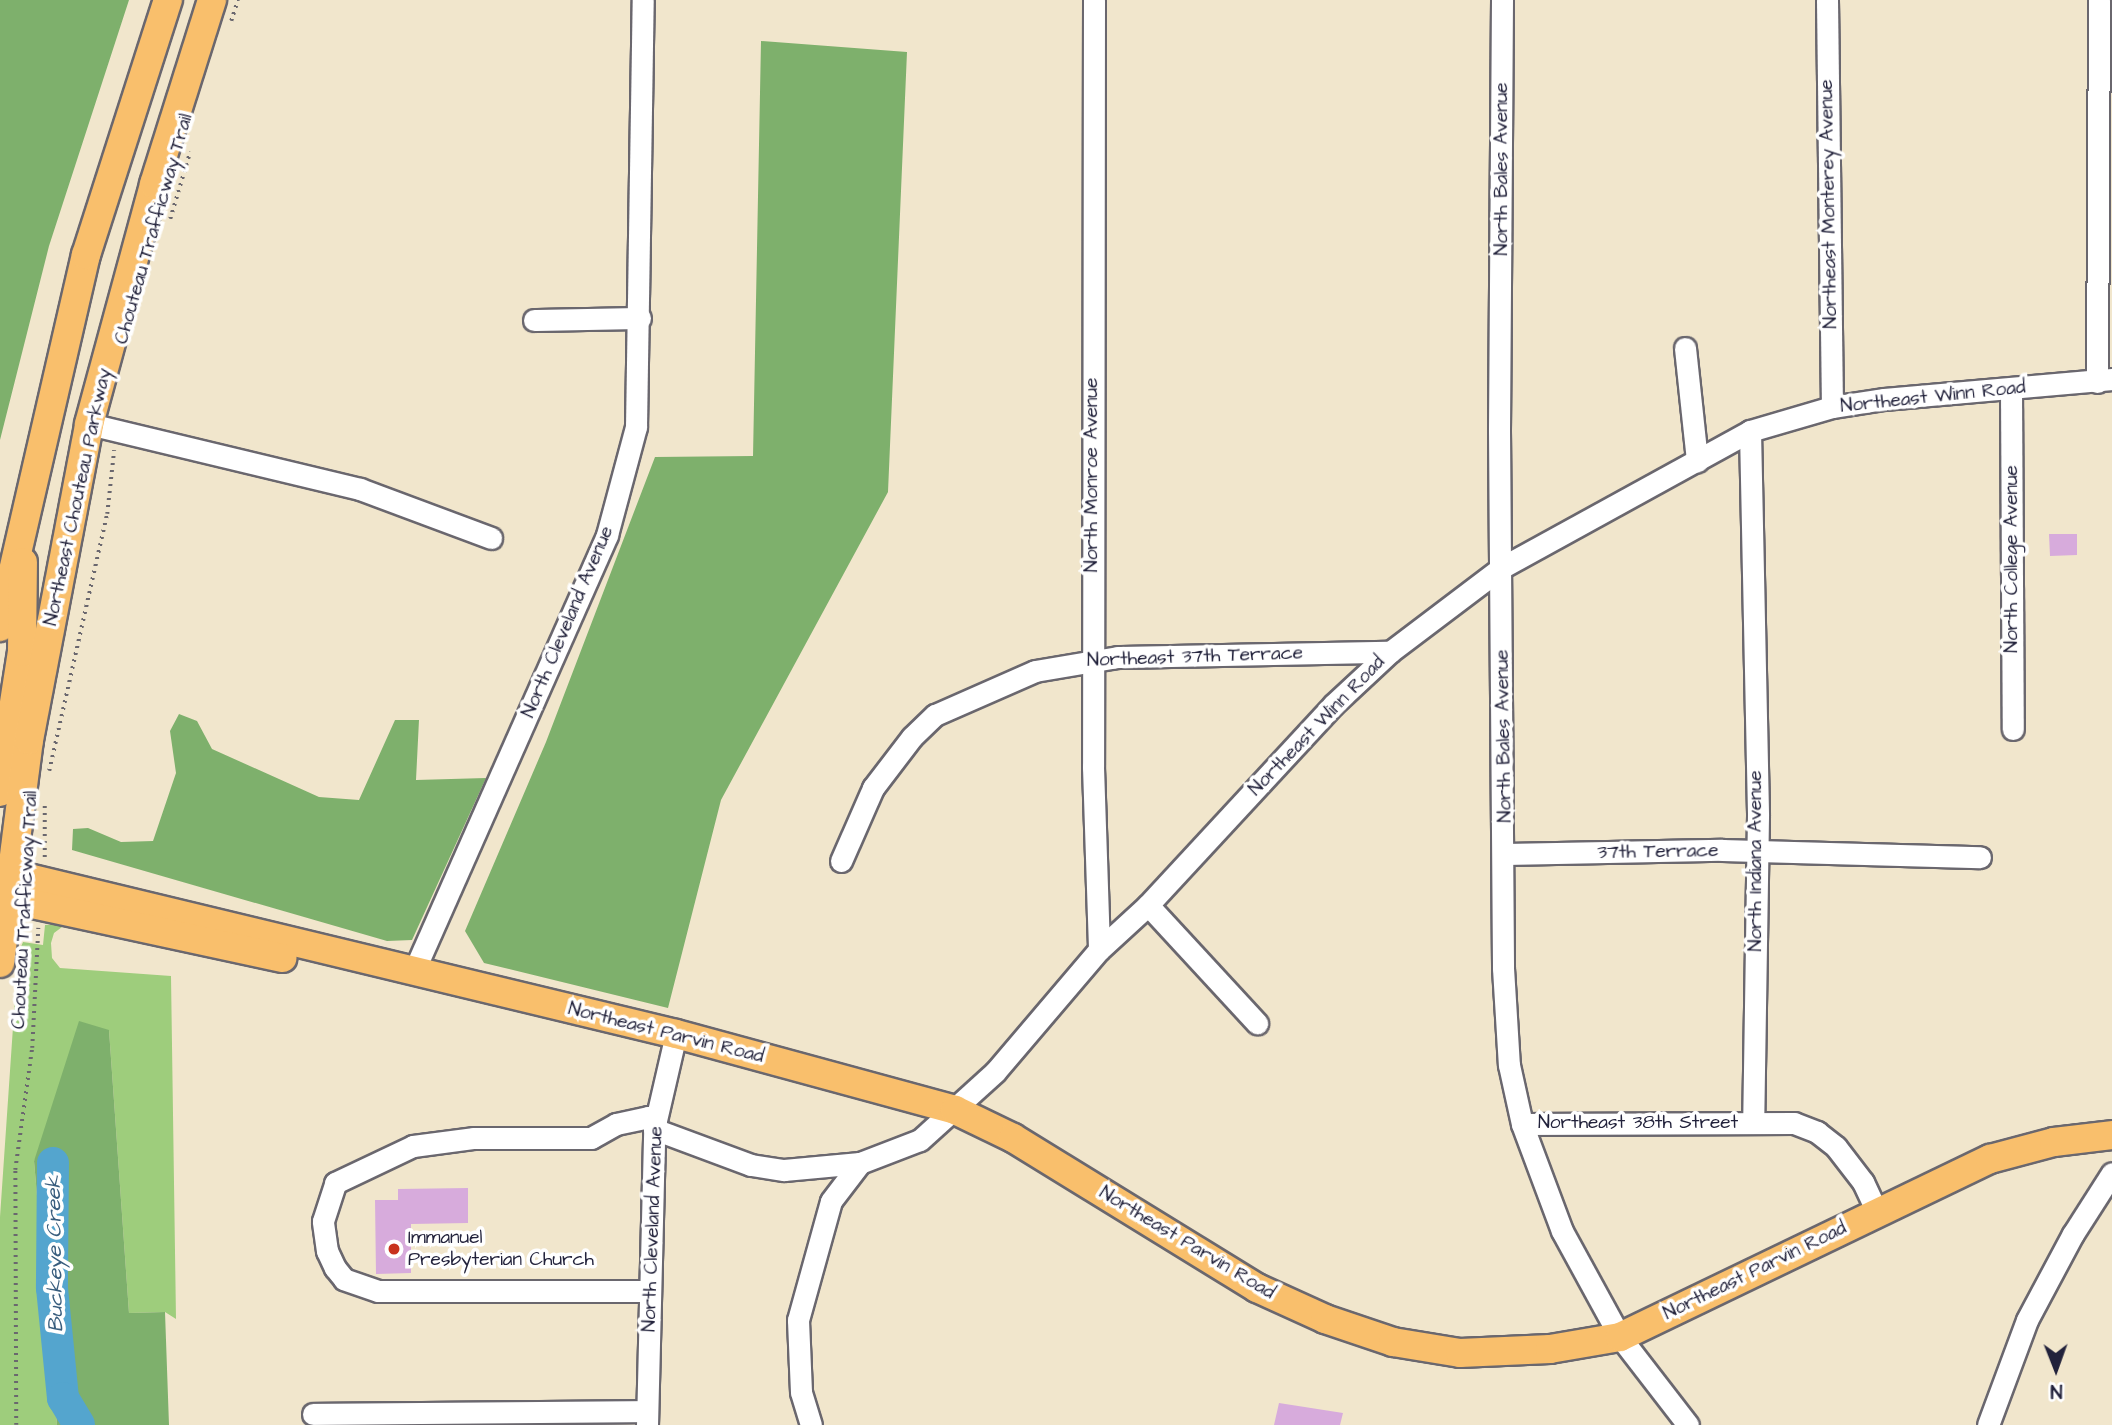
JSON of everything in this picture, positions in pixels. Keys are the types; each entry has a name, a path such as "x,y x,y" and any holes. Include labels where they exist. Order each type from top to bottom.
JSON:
{"main road":[{"path":"0,626 21,524 86,255 167,0"},
{"name":"Northeast Chouteau Parkway","path":"0,963 19,890 29,740 103,427 154,184 212,0"},
{"path":"0,792 22,652 26,606 21,524"},
{"path":"0,838 19,890"},
{"name":"Northeast Parvin Road","path":"19,890 414,971 676,1034 955,1110 1013,1138 1257,1288 1325,1319 1393,1342 1460,1353 1550,1349 1620,1337 1990,1159 2054,1142 2112,1135"}],"street":[{"name":"North Cleveland Avenue","path":"414,971 607,535 636,427 640,318 642,0"},
{"name":"North Monroe Avenue","path":"1094,0 1092,659 1099,950"},
{"name":"North Bales Avenue","path":"1503,0 1502,568 1505,1020 1522,1124 1562,1231 1620,1337 1688,1425"},
{"name":"Northeast Monterey Avenue","path":"1827,0 1832,407"},
{"path":"2099,0 2105,381"},
{"path":"534,320 640,318"},
{"path":"1685,348 1697,461"},
{"name":"Northeast Winn Road","path":"655,1125 751,1165 784,1170 860,1163 920,1140 995,1072 1099,950 1148,905 1333,705 1390,652 1502,568 1750,431 1832,407 2105,381"},
{"name":"North College Avenue","path":"2011,389 2013,729"},
{"path":"103,427 360,489 491,538"},
{"name":"North Indiana Avenue","path":"1750,431 1758,851 1753,1122"},
{"name":"Northeast 37th Terrace","path":"841,861 873,788 935,715 1035,671 1092,659 1390,652"},
{"name":"37th Terrace","path":"1505,854 1758,851 1980,857"},
{"path":"1148,905 1257,1023"},
{"name":"North Cleveland Avenue","path":"647,1418 655,1125 676,1034"},
{"path":"649,1291 378,1291 344,1279 335,1268 323,1221 335,1183 413,1146 474,1138 591,1138 616,1124 648,1117 655,1125"},
{"path":"1753,1122 1794,1123 1828,1139 1851,1163 1877,1212"},
{"name":"Northeast 38th Street","path":"1522,1124 1753,1122"},
{"path":"811,1425 801,1392 798,1320 826,1212 843,1180 860,1163"},
{"path":"1988,1425 2027,1320 2073,1234 2112,1173"},
{"path":"313,1414 647,1418"}],"path":[{"path":"229,29 238,0"},
{"name":"Chouteau Trafficway Trail","path":"169,222 191,146"},
{"name":"Chouteau Trafficway Trail","path":"46,781 107,514 103,427"},
{"name":"Chouteau Trafficway Trail","path":"16,1425 15,1170 32,1048 19,890 45,795"}],"green space":[{"path":"0,0 129,0 49,246 0,440"},
{"path":"761,41 907,52 888,492 721,800 668,1008 484,963 465,931 546,742 655,457 753,456"},
{"path":"179,714 197,721 212,749 319,797 359,800 395,720 419,720 416,780 486,778 412,940 387,941 72,850 73,829 88,828 121,842 153,841 176,773 170,731"},
{"path":"66,924 54,933 51,943 52,958 60,968 171,976 176,1319 165,1312 129,1313 109,1030 34,1161 57,1425 0,1425 0,1217 18,954 23,942 43,945 45,925"},
{"path":"79,1021 109,1030 129,1313 165,1312 169,1425 57,1425 34,1161"}],"building":[{"path":"2049,534 2077,534 2077,555 2050,556"},
{"name":"Immanuel Presbyterian Church","path":"468,1188 468,1223 411,1224 411,1273 376,1274 375,1200 398,1200 398,1189"},
{"path":"1279,1403 1343,1413 1340,1425 1274,1425"}],"waterway":[{"name":"Buckeye Creek","path":"53,1163 52,1288 63,1398 79,1425"}],"place":[{"name":"Immanuel Presbyterian Church","path":"394,1249"}]}
